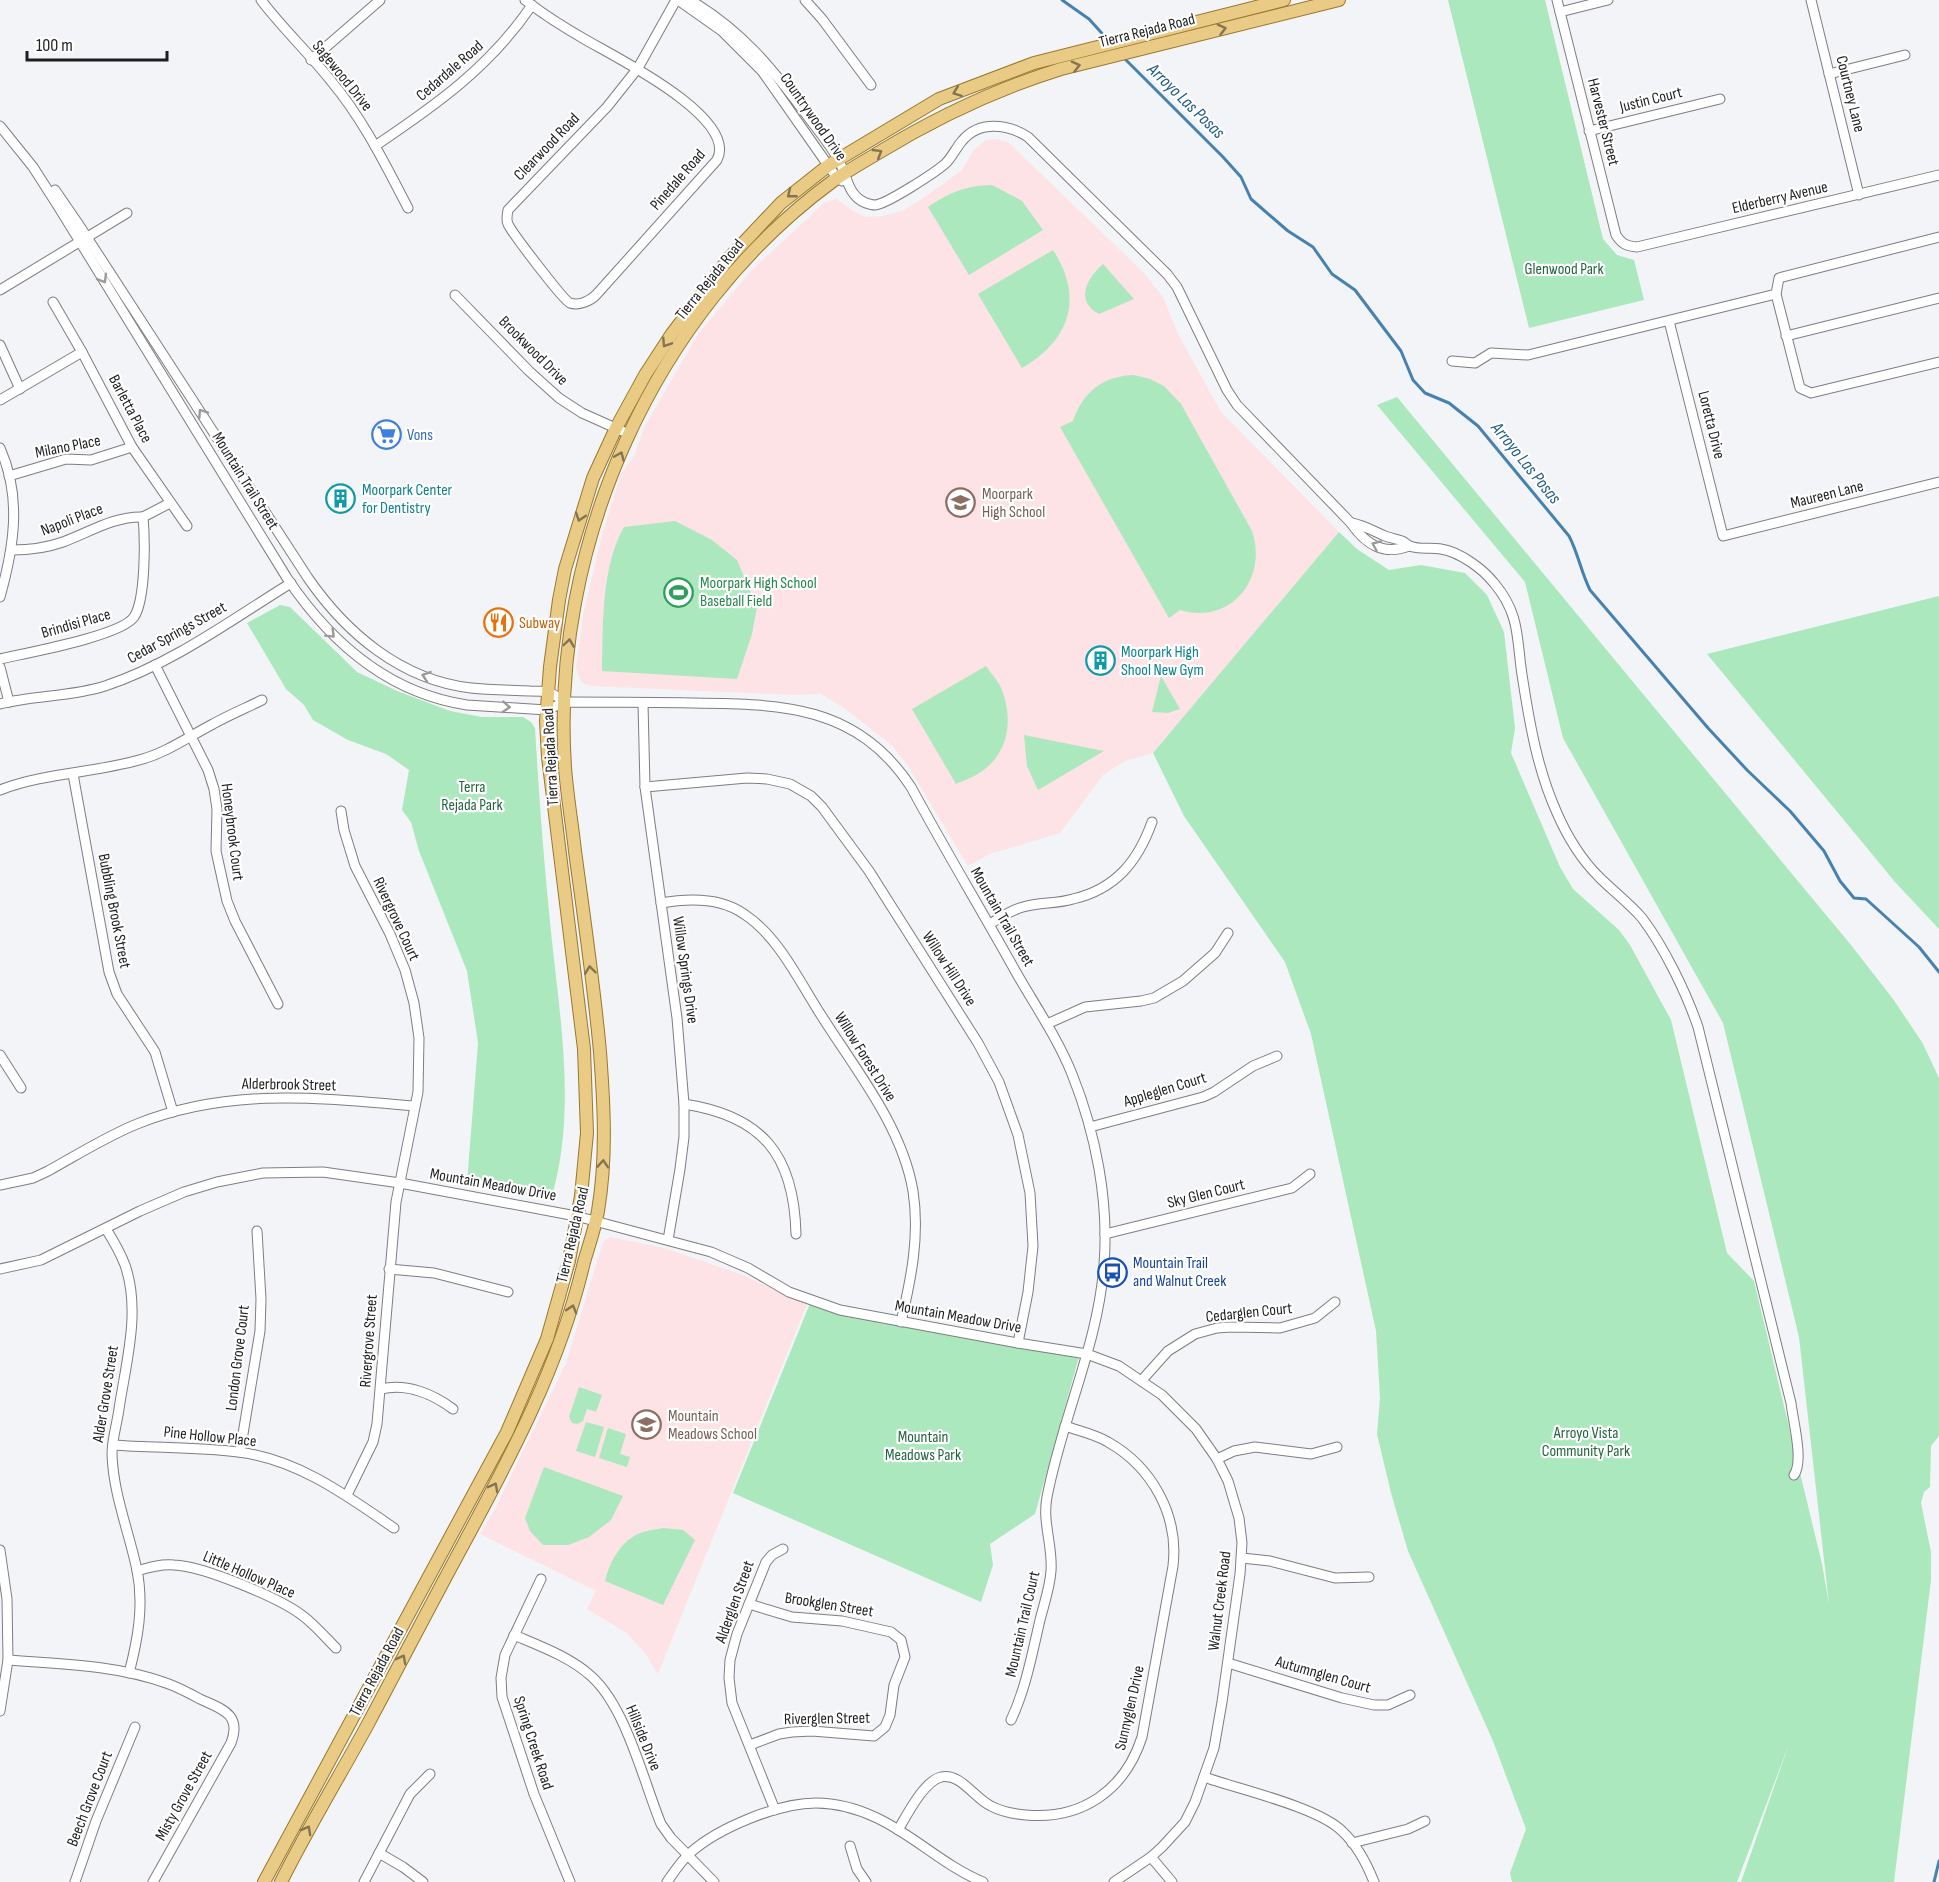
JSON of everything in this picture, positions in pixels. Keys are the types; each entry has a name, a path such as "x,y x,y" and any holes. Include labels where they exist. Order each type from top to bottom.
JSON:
{"main road":[{"name":"Tierra Rejada Road","path":"264,1882 512,1422 538,1361 569,1261 587,1134 586,1086 584,1049 551,792 546,731 548,692 565,569 593,478 616,428 670,335 712,279 781,203 834,162 939,99 1011,71 1153,32 1284,0"},
{"name":"Tierra Rejada Road","path":"281,1882 303,1837 366,1728 524,1429 561,1343 596,1222 604,1163 604,1101 598,1031 565,774 565,702 568,656 582,569 598,508 629,434 655,383 680,344 738,268 789,217 843,178 944,115 1020,82 1339,0"}],"street":[{"name":"Sagewood Drive","path":"261,0 346,100 375,146 408,208"},
{"path":"311,60 380,0"},
{"name":"Clearwood Road","path":"581,303 567,302 510,228 507,214 607,107 638,68 677,0"},
{"name":"Countrywood Drive","path":"677,0 722,31 762,71 834,162"},
{"name":"Countrywood Drive","path":"690,0 726,24 769,66 843,178"},
{"path":"805,0 829,27 871,85"},
{"name":"Harvester Street","path":"1557,0 1616,235 1621,243 1627,246"},
{"path":"1560,12 1608,0"},
{"name":"Courtney Lane","path":"1811,0 1859,195"},
{"name":"Pinedale Road","path":"528,3 587,40 638,68 674,93 695,110 717,136 720,150 719,155 597,295 581,303"},
{"name":"Cedardale Road","path":"375,146 453,92 504,42 528,3"},
{"path":"1829,74 1905,55"},
{"name":"Justin Court","path":"1590,131 1720,99"},
{"name":"Mountain Trail Street","path":"0,117 23,146 331,610 377,651 398,664 445,683 471,688 548,692 565,702"},
{"name":"Mountain Trail Street","path":"0,126 33,167 83,239 291,583 310,610 347,649 405,687 455,703 547,710 565,702 759,704 821,716 860,734 879,748 905,779 1047,1024 1071,1073 1090,1127 1100,1180 1105,1234 1104,1266 1099,1306 1065,1426"},
{"path":"843,178 855,195 865,203 876,205 905,190 945,164 963,139 973,132 987,127 1001,126 1016,130 1028,137 1167,274 1177,287 1227,390 1237,405 1351,523 1360,537 1389,551 1398,551 1409,546 1444,549 1463,558 1494,582 1507,601 1514,617 1519,637 1521,673 1537,755 1557,813 1579,853 1598,876 1641,917 1653,935 1691,1008 1698,1027 1791,1403 1798,1458 1794,1475"},
{"name":"Elderberry Avenue","path":"1627,246 1637,247 1939,175"},
{"path":"0,290 127,213"},
{"path":"1939,237 1779,278 1776,294 1800,388 1811,393 1939,362"},
{"path":"1452,361 1474,363 1491,353 1528,355 1776,294"},
{"name":"Brookwood Drive","path":"455,295 529,371 559,398 582,413 629,434"},
{"path":"1786,336 1939,298"},
{"name":"Barletta Place","path":"53,303 82,352 132,447 187,526"},
{"name":"Loretta Drive","path":"1669,321 1723,536"},
{"path":"0,345 20,389"},
{"path":"0,400 82,352"},
{"name":"Milano Place","path":"9,476 66,459 92,460 132,447"},
{"path":"0,448 9,476 14,513 12,550 0,597"},
{"name":"Maureen Lane","path":"1723,536 1939,482"},
{"path":"143,517 170,503"},
{"name":"Napoli Place","path":"12,550 34,550 47,547 119,519 143,517"},
{"name":"Brindisi Place","path":"0,659 101,634 122,626 134,618 143,574 145,534 143,517"},
{"name":"Cedar Springs Street","path":"4,703 103,686 155,665 291,583"},
{"name":"Honeybrook Court","path":"155,665 207,770 214,789 217,809 217,857 227,902 278,1004"},
{"path":"0,668 4,703"},
{"path":"0,790 39,778 73,774 139,760 174,747 262,700"},
{"name":"Willow Springs Drive","path":"643,703 645,787 676,1018 684,1104 680,1170 668,1240"},
{"name":"Bubbling Brook Street","path":"73,774 110,972 117,994 155,1052 173,1112"},
{"name":"Willow Hill Drive","path":"645,787 747,778 790,784 811,796 829,815 869,871 978,1042 999,1082 1018,1135 1030,1193 1033,1246 1028,1292 1018,1343"},
{"name":"Rivergrove Court","path":"341,811 346,840 355,866 398,951 414,1003 419,1047 417,1092 399,1183"},
{"path":"990,924 1024,906 1076,899 1111,882 1139,853 1152,822"},
{"name":"Willow Forest Drive","path":"661,903 707,900 727,905 746,915 759,926 781,953 873,1098 897,1141 913,1191 915,1242 902,1322"},
{"path":"1047,1024 1085,1007 1154,998 1183,981 1215,953 1228,933"},
{"path":"0,1055 21,1088"},
{"name":"Appleglen Court","path":"1090,1127 1203,1097 1234,1080 1253,1066 1277,1056"},
{"name":"Alderbrook Street","path":"0,1185 33,1178 134,1125 173,1112 223,1100 264,1097 414,1106"},
{"path":"684,1104 707,1108 739,1119 766,1141 783,1166 790,1187 796,1234"},
{"name":"Mountain Meadow Drive","path":"0,1269 41,1260 184,1192 217,1182 263,1173 323,1172 399,1183 576,1216 711,1252 739,1264 789,1292 854,1314 1087,1354"},
{"name":"Sky Glen Court","path":"1105,1234 1292,1188 1311,1174"},
{"name":"Rivergrove Street","path":"347,1496 373,1442 381,1389 399,1183"},
{"name":"Alder Grove Street","path":"106,1229 124,1265 132,1306 129,1347 113,1445 117,1487 137,1571 141,1602 140,1620 129,1673"},
{"name":"London Grove Court","path":"240,1452 260,1331 261,1299 257,1231"},
{"path":"390,1269 434,1273 508,1292"},
{"name":"Cedarglen Court","path":"1142,1380 1168,1351 1195,1334 1231,1327 1280,1328 1315,1318 1335,1302"},
{"name":"Walnut Creek Road","path":"1087,1354 1119,1366 1142,1380 1176,1407 1196,1429 1217,1459 1228,1481 1241,1534 1242,1558 1228,1664 1214,1748 1204,1777 1185,1822 1151,1857 1114,1882"},
{"path":"381,1389 392,1386 426,1392 453,1409"},
{"name":"Mountain Trail Court","path":"1011,1720 1025,1683 1051,1572 1047,1498 1065,1426"},
{"name":"Sunnyglen Drive","path":"898,1830 927,1785 944,1776 958,1781 983,1802 999,1810 1037,1816 1055,1815 1080,1808 1110,1790 1124,1775 1137,1752 1144,1727 1173,1566 1175,1550 1173,1535 1156,1487 1132,1458 1107,1441 1065,1426"},
{"name":"Pine Hollow Place","path":"113,1445 240,1452 261,1457 308,1473 394,1528"},
{"path":"1217,1459 1234,1451 1256,1447 1311,1454 1337,1447"},
{"name":"Alderglen Street","path":"775,1810 732,1703 729,1678 730,1660 737,1634 766,1562 772,1555 783,1549"},
{"path":"0,1550 7,1599 8,1660 0,1711"},
{"path":"1242,1558 1270,1562 1335,1578 1369,1577"},
{"name":"Little Hollow Place","path":"137,1571 160,1565 194,1568 257,1591 303,1616 336,1648"},
{"name":"Spring Creek Road","path":"542,1579 514,1635 502,1666 502,1697 534,1794 570,1882"},
{"name":"Brookglen Street","path":"749,1604 792,1617 842,1621 885,1630 901,1640"},
{"name":"Hillside Drive","path":"514,1635 581,1668 610,1697 620,1716 661,1824 671,1838 714,1882"},
{"name":"Riverglen Street","path":"750,1744 792,1732 812,1731 870,1737 881,1732 890,1715 894,1685 905,1657 901,1640"},
{"path":"8,1660 89,1666 129,1673"},
{"name":"Autumnglen Court","path":"1228,1664 1342,1698 1374,1705 1388,1705 1410,1695"},
{"name":"Misty Grove Street","path":"129,1673 167,1683 207,1702 227,1712 235,1724 235,1733 231,1743 153,1882"},
{"name":"Beech Grove Court","path":"75,1882 96,1821 135,1727"},
{"path":"364,1882 411,1794 430,1774"},
{"path":"1204,1777 1312,1813 1342,1830 1374,1882"},
{"path":"667,1882 689,1854 729,1828 775,1810 813,1803 831,1804 862,1812 898,1830 963,1878 983,1882"},
{"path":"1352,1843 1425,1821"},
{"path":"850,1846 857,1869 866,1882"},
{"path":"379,1853 423,1882"},
{"path":"1151,1857 1172,1882"}],"shaded area":[{"name":"Moorpark High School","path":"998,139 1009,143 1143,272 1163,297 1178,334 1221,412 1339,532 1153,753 1125,761 1103,775 1060,833 990,854 968,866 910,769 893,746 844,708 821,694 794,695 592,686 582,683 576,668 583,615 602,535 621,474 634,456 645,426 698,334 752,270 824,203 836,199 865,217 902,211 961,171 974,150 986,140"},
{"name":"Mountain Meadows School","path":"610,1237 664,1248 740,1274 807,1304 658,1674 645,1653 627,1633 587,1609 596,1591 480,1534 495,1509 566,1363 603,1242"}],"green space":[{"name":"Glenwood Park","path":"1448,0 1545,0 1603,239 1617,255 1634,260 1644,300 1529,328"},
{"path":"992,185 1022,201 1043,230 969,275 928,207 958,191"},
{"path":"1053,250 1063,268 1068,285 1067,316 1061,331 1051,344 1022,368 978,294"},
{"path":"1103,264 1134,299 1099,314 1087,303 1085,296 1088,283"},
{"path":"1134,375 1164,386 1181,404 1252,531 1256,549 1255,566 1250,581 1241,594 1229,604 1215,611 1198,613 1180,610 1169,618 1060,427 1073,421 1082,402 1104,382"},
{"name":"Arroyo Vista Community Park","path":"1397,397 1851,945 1893,999 1922,1042 1939,1078 1939,1436 1931,1446 1930,1487 1924,1492 1921,1503 1931,1552 1931,1580 1894,1882 1741,1882 1789,1744 1737,1882 1512,1882 1510,1873 1526,1829 1493,1741 1408,1551 1377,1434 1380,1398 1376,1331 1311,1034 1285,962 1184,816 1153,753 1339,532 1357,549 1389,570 1421,565 1465,573 1487,595 1504,632 1515,728 1511,753 1560,867 1573,889 1619,930 1630,945 1671,1020 1727,1253 1754,1281 1822,1564 1829,1604 1799,1337 1723,1023 1563,738 1525,582 1377,405"},
{"name":"Moorpark High School Baseball Field","path":"675,521 712,540 737,560 757,607 752,634 737,679 602,671 603,616 607,578 616,543 624,527"},
{"path":"1939,596 1939,929 1895,882 1707,654"},
{"name":"Terra Rejada Park","path":"280,605 290,607 357,672 397,691 450,711 482,717 523,717 535,728 544,856 564,1066 563,1134 559,1167 551,1199 467,1183 478,1043 467,971 419,851 411,822 402,810 409,770 386,754 348,740 313,720 304,705 286,689 247,623"},
{"path":"986,666 1001,687 1007,713 1006,735 998,755 991,763 976,775 956,784 912,709"},
{"path":"1161,676 1180,709 1168,713 1152,712"},
{"path":"1024,735 1104,751 1038,790 1027,766"},
{"name":"Mountain Meadows Park","path":"811,1301 1080,1353 1035,1514 990,1544 993,1565 981,1602 733,1493"},
{"path":"579,1387 602,1395 596,1412 587,1409 583,1421 577,1424 572,1423 569,1417"},
{"path":"586,1422 604,1427 595,1457 576,1451"},
{"path":"608,1428 626,1434 620,1454 630,1457 627,1467 599,1458"},
{"path":"544,1467 623,1496 611,1520 589,1537 568,1545 543,1545 530,1531 525,1518"},
{"path":"663,1528 683,1530 695,1540 663,1605 605,1581 615,1556 628,1540 640,1533"}],"waterway":[{"name":"Arroyo Las Posas","path":"1062,0 1089,19 1108,40"},
{"name":"Arroyo Las Posas","path":"1124,58 1223,157 1241,177 1251,199 1288,231 1313,247 1332,274 1355,290 1401,351 1413,380 1425,393 1449,403 1478,426 1569,536 1590,590 1708,728 1790,811 1824,851 1840,881 1854,898 1866,899 1919,947 1939,972"},
{"name":"Arroyo Las Posas","path":"1934,1882 1939,1861"}],"place":[{"name":"Vons","path":"386,435"},
{"name":"Moorpark Center for Dentistry","path":"341,499"},
{"name":"Moorpark High School","path":"961,503"},
{"name":"Moorpark High School Baseball Field","path":"679,592"},
{"name":"Subway","path":"498,623"},
{"name":"Moorpark High Shool New Gym","path":"1100,661"},
{"name":"Mountain Trail and Walnut Creek","path":"1112,1272"},
{"name":"Mountain Meadows School","path":"647,1425"}]}
